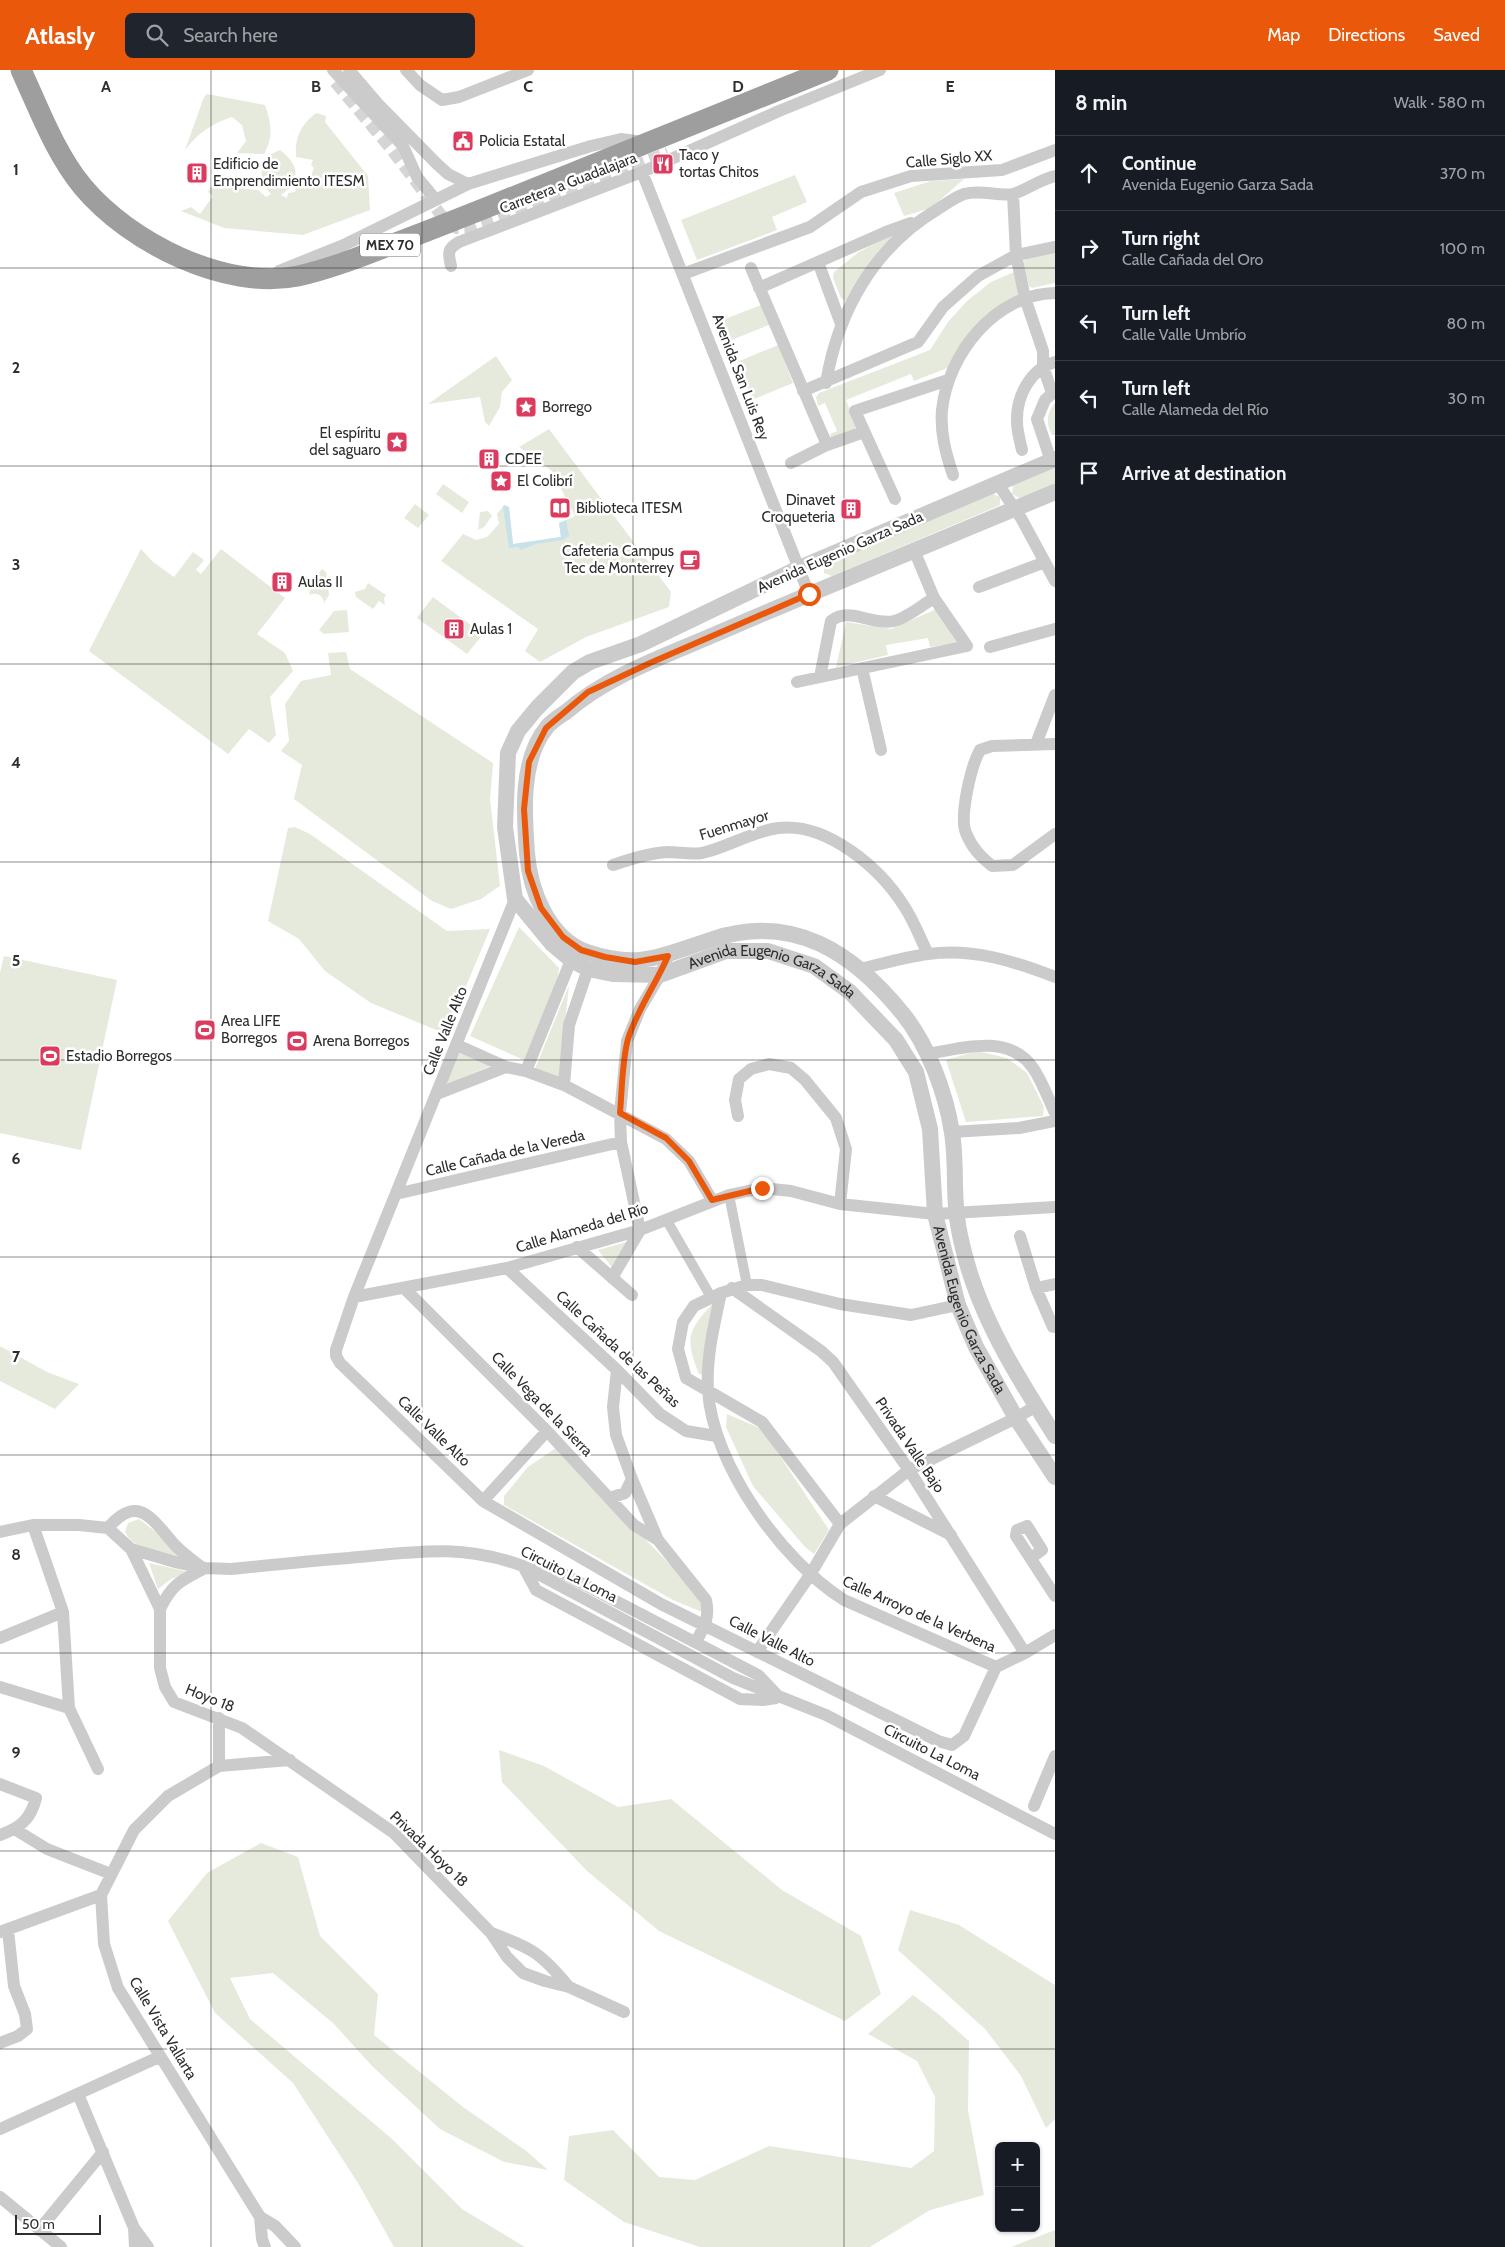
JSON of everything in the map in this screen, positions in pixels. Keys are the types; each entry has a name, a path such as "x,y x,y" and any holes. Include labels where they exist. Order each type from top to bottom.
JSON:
{"highway":[{"name":"MEX 70","path":"21,70 59,150 83,187 106,210 151,243 181,258 203,267 258,277 295,276 359,257 660,148 828,70"}],"street":[{"path":"324,70 334,76 403,146 417,176 436,200"},
{"path":"349,70 378,104 437,164 448,174 468,184"},
{"path":"406,70 420,85 442,100 458,98 528,70"},
{"name":"Carretera a Guadalajara","path":"451,266 448,253 451,246 459,242 642,172 778,111 880,70"},
{"path":"258,277 300,264 346,244 468,184 591,146 621,139 660,148 698,147"},
{"name":"Calle Siglo XX","path":"683,274 810,227 861,192 902,178 1002,170 1055,150"},
{"name":"Avenida San Luis Rey","path":"642,172 809,594"},
{"path":"759,288 886,232 918,220 963,194 982,191 1012,194 1042,179 1055,176"},
{"path":"1012,194 1016,255 1025,298 1043,351 1052,364 1053,392 1041,407 1037,420 1053,460"},
{"path":"826,382 829,363 841,324 865,278 881,257 918,220"},
{"path":"803,391 918,342 942,307 978,276 1016,255 1055,247"},
{"path":"818,262 841,324"},
{"path":"751,268 827,446"},
{"path":"953,474 943,444 942,411 948,380 965,345 991,318 1025,298 1055,293"},
{"path":"1022,450 1017,422 1019,401 1030,379 1052,364"},
{"path":"896,499 856,411 948,380"},
{"path":"791,464 827,446 864,432"},
{"name":"Avenida Eugenio Garza Sada","path":"1053,460 799,568 640,644 590,662 573,672 536,708 518,732 508,753 506,795 507,845 515,899 552,944 571,960 588,969 633,976 660,975 726,951 768,951 814,966 850,992 896,1040 916,1072 930,1129 935,1214 958,1305 976,1347 1016,1418 1055,1476"},
{"path":"998,484 1055,581"},
{"name":"Avenida Eugenio Garza Sada","path":"1055,492 809,594 588,692 546,728 529,762 524,809 528,871 541,908 563,937 581,950 605,957 635,962 668,956 736,933 768,930 789,932 810,938 860,969 904,1015 928,1054 938,1077 952,1132 956,1212 969,1271 994,1331 1055,1436"},
{"path":"797,682 967,646 934,598 914,550"},
{"path":"979,587 1045,562"},
{"path":"820,677 831,621 836,617 843,614 882,623 896,620 934,598"},
{"path":"990,647 1055,629"},
{"path":"640,644 650,663"},
{"path":"862,668 881,750"},
{"path":"1036,744 1055,695"},
{"path":"1055,744 992,746 980,750 973,762 966,798 964,831 976,852 992,866 1013,865 1055,834"},
{"name":"Fuenmayor","path":"613,865 655,853 700,853 734,843 754,834 779,828 818,834 853,852 881,876 905,907 928,954"},
{"name":"Calle Valle Alto","path":"515,899 354,1297 336,1350 336,1356 340,1363 483,1501 661,1604 938,1741 952,1745 964,1736 996,1667"},
{"path":"860,969 928,954 972,953 1015,962 1055,977"},
{"path":"612,1278 640,1230 621,1142 620,1113 627,1040 640,1009 660,975 668,956"},
{"path":"526,1071 571,960"},
{"path":"564,1085 569,1025 588,969"},
{"path":"928,1054 984,1044 1000,1046 1032,1066 1055,1113"},
{"path":"456,1046 506,1067 526,1071 564,1085 666,1138 689,1161 712,1200"},
{"path":"738,1116 735,1100 739,1079 751,1069 769,1064 791,1068 805,1080 836,1118 846,1149 840,1204"},
{"path":"437,1094 506,1067"},
{"path":"952,1132 1019,1128 1055,1121"},
{"name":"Calle Cañada de la Vereda","path":"396,1194 621,1142"},
{"name":"Calle Alameda del Río","path":"354,1297 405,1289 507,1268 640,1230 712,1200 762,1188 791,1191 840,1204 935,1214 1055,1208"},
{"path":"729,1195 747,1285"},
{"path":"666,1219 721,1293"},
{"path":"1020,1236 1036,1288 1053,1327"},
{"path":"576,1247 632,1296"},
{"name":"Calle Cañada de las Peñas","path":"507,1268 618,1370 660,1414 686,1430 716,1436"},
{"path":"1036,1288 1055,1284"},
{"path":"840,1524 762,1422 686,1378 678,1349 683,1322 694,1306 721,1293 747,1285 762,1285 840,1304 910,1315 958,1305"},
{"name":"Calle Vega de la Sierra","path":"405,1289 547,1431 634,1525 658,1540"},
{"name":"Calle Arroyo de la Verbena","path":"721,1293 708,1360 708,1391 716,1436 751,1505 810,1575 827,1590 844,1600 996,1667"},
{"name":"Privada Valle Bajo","path":"721,1293 821,1351 833,1362 909,1470 1025,1653"},
{"path":"618,1370 613,1407 616,1434 632,1479 658,1540 706,1600 709,1613 706,1625 696,1642"},
{"path":"757,1652 810,1575 840,1524 909,1470 1016,1418 1036,1406"},
{"path":"483,1501 547,1431"},
{"path":"610,1498 625,1493 632,1479"},
{"path":"874,1496 951,1535"},
{"path":"0,1532 33,1525 79,1525 108,1528 118,1516 127,1512 136,1511 148,1515 181,1551 205,1568 173,1588 160,1609"},
{"path":"33,1525 63,1612 69,1708 98,1770"},
{"name":"Circuito La Loma","path":"108,1528 131,1548 175,1562 205,1568 231,1569 423,1551 464,1551 496,1556 523,1566 733,1678 826,1715 1055,1834"},
{"name":"Hoyo 18","path":"131,1548 160,1609 160,1668 164,1687 174,1702 242,1728 290,1760"},
{"path":"1031,1558 1055,1596"},
{"path":"523,1566 560,1572 758,1674 779,1697"},
{"path":"0,1638 63,1612"},
{"path":"996,1667 1025,1653 1055,1635"},
{"path":"0,1687 69,1708"},
{"path":"219,1718 219,1766"},
{"path":"1034,1806 1055,1756"},
{"name":"Calle Vista Vallarta","path":"290,1760 219,1766 168,1796 134,1830 101,1895 104,1944 118,1988 159,2057 260,2217 275,2226 294,2247"},
{"name":"Privada Hoyo 18","path":"290,1760 394,1833 491,1933 507,1958 524,1973 569,1987 624,2012"},
{"path":"0,1784 36,1798 34,1810 16,1830 0,1835"},
{"path":"16,1830 47,1850 111,1874"},
{"path":"0,2043 18,2036 27,2029 25,2014 14,1986 4,1931 101,1895"},
{"name":"Privada Hoyo 18","path":"491,1933 534,1951 549,1962 569,1987"},
{"path":"0,2129 159,2057"},
{"path":"78,2094 134,2228 148,2247"},
{"path":"40,2230 103,2152"},
{"path":"0,2197 61,2247"},
{"name":"Calle Vista Vallarta","path":"260,2217 262,2239 265,2247"},
{"path":"134,2228 135,2247"}],"shaded area":[{"path":"207,94 265,105 269,117 270,136 264,154 237,153 246,141 242,125 232,117 206,130 185,150 204,97"},
{"path":"316,113 326,116 325,122 368,176 370,210 303,235 224,228 181,211 191,207 200,214 213,196 208,192 211,187 215,189 217,186 258,190 266,197 271,194 263,182 262,169 268,158 280,150 291,161 296,173 295,179 288,190 281,195 287,198 288,193 295,192 296,187 308,184 304,176 311,175 314,168 311,165 313,160 296,157 296,144 302,127"},
{"path":"795,175 807,202 772,217 777,230 697,260 681,220"},
{"path":"964,179 931,208 904,216 894,193 931,181"},
{"path":"897,231 846,301 841,298 833,278 834,272 859,252"},
{"path":"1055,251 1055,283 1032,288 1029,286 1024,264 1025,256"},
{"path":"1014,272 1020,294 1005,302 950,367 914,381 911,374 846,400 858,431 832,440 830,434 837,431 825,403 818,406 816,397 819,393 930,350 948,322 967,301 991,282"},
{"path":"761,305 769,325 729,341 720,321"},
{"path":"778,345 793,383 752,400 737,362"},
{"path":"496,356 512,380 502,392 500,407 489,426 485,422 480,397 428,404"},
{"path":"1055,403 1055,435 1052,435 1048,419"},
{"path":"549,429 671,592 669,607 586,637 540,662 525,651 538,629 441,561 463,534 476,540 487,537 499,524 497,514 504,505 509,507 513,544 561,537 559,523 575,516 552,471 519,447"},
{"path":"1055,467 1055,484 1020,498 1012,494 1013,485"},
{"path":"443,484 469,502 462,513 436,494"},
{"path":"993,494 1000,497 1000,505 996,507 832,576 824,573 824,565"},
{"path":"415,504 429,515 418,528 404,518"},
{"path":"488,511 492,516 484,527 478,530 480,512"},
{"path":"141,549 153,562 174,577 193,552 204,560 196,570 201,574 221,549 285,598 257,634 285,653 293,671 270,697 276,735 269,743 249,729 228,754 89,651"},
{"path":"322,569 326,572 329,595 324,603 319,595 309,595 312,581"},
{"path":"368,583 386,595 384,598 385,605 379,601 373,609 356,597 355,592 365,589"},
{"path":"433,597 483,634 467,654 417,618"},
{"path":"939,608 958,643 930,647 928,638 886,645 888,655 836,667 846,622 891,629"},
{"path":"347,610 349,632 324,634 319,630 334,611"},
{"path":"346,652 350,669 493,763 490,799 500,886 481,899 451,909 432,901 294,799 302,765 281,751 289,741 285,704 301,681 331,675 328,653"},
{"path":"295,827 310,834 447,931 490,929 446,1034 371,1003 325,971 299,939 268,921 288,828"},
{"path":"519,927 559,968 556,988 524,1060 470,1036"},
{"name":"Estadio Borregos","path":"4,956 117,980 81,1150 0,1133 0,973"},
{"path":"569,985 559,1081 535,1069"},
{"path":"977,1051 1007,1058 1027,1073 1044,1107 1043,1116 966,1122 946,1060"},
{"path":"459,1052 492,1065 444,1086"},
{"path":"630,1241 615,1271 598,1250"},
{"path":"713,1303 705,1375 699,1374 690,1343 693,1329"},
{"path":"0,1346 47,1372 79,1384 55,1409 0,1381"},
{"path":"727,1414 762,1429 829,1530 814,1554 805,1547 753,1486 726,1427"},
{"path":"556,1448 694,1589 705,1604 702,1612 673,1600 504,1505 504,1496 528,1467"},
{"path":"139,1519 156,1532 183,1560 151,1552 130,1539 125,1532 128,1523"},
{"path":"149,1563 189,1572 171,1579 158,1589"},
{"path":"499,1750 544,1766 618,1807 671,1799 782,1890 861,1936 881,1994 845,2021 659,1931 587,1871 502,1782"},
{"path":"261,1843 298,1857 320,1936 378,1994 374,2035 463,2107 525,2150 548,2170 504,2162 440,2129 372,2066 334,2024 273,1973 230,1978 250,2019 391,2138 462,2209 525,2247 394,2247 358,2183 293,2083 215,2013 168,1921 207,1873"},
{"path":"910,1910 959,1925 1055,1985 1055,2119 1046,2128 1021,2076 985,2029 898,1950"},
{"path":"913,1995 969,2041 968,2110 984,2195 930,2210 870,2247 700,2247 624,2222 564,2180 569,2136 613,2130 659,2177 695,2180 769,2146 911,2168 934,2151 935,2097 917,2061 868,2034"},
{"path":"1055,2230 1055,2247 1011,2247"}],"water":[{"path":"504,505 509,507 513,544 561,537 559,523 566,520 569,536 563,540 536,544 521,550 518,547 509,548"}],"tunnel":[{"path":"335,82 392,150 441,215 457,228 474,227 668,153"}],"place":[{"name":"Policia Estatal","path":"463,141"},
{"name":"Taco y tortas Chitos","path":"663,164"},
{"name":"Edificio de Emprendimiento ITESM","path":"197,173"},
{"name":"Borrego","path":"526,407"},
{"name":"El espíritu del saguaro","path":"397,442"},
{"name":"CDEE","path":"489,459"},
{"name":"El Colibrí","path":"501,481"},
{"name":"Biblioteca ITESM","path":"560,508"},
{"name":"Dinavet Croqueteria","path":"851,509"},
{"name":"Cafeteria Campus Tec de Monterrey","path":"690,560"},
{"name":"Aulas II","path":"282,582"},
{"name":"Aulas 1","path":"454,629"},
{"name":"Area LIFE Borregos","path":"205,1030"},
{"name":"Arena Borregos","path":"297,1041"},
{"name":"Estadio Borregos","path":"50,1056"}],"route":[{"path":"762,1188 712,1200 689,1161 666,1138 620,1113 627,1040 640,1009 660,975 668,956 635,962 605,957 581,950 563,937 541,908 528,871 524,809 529,762 546,728 588,692 809,594"}]}
